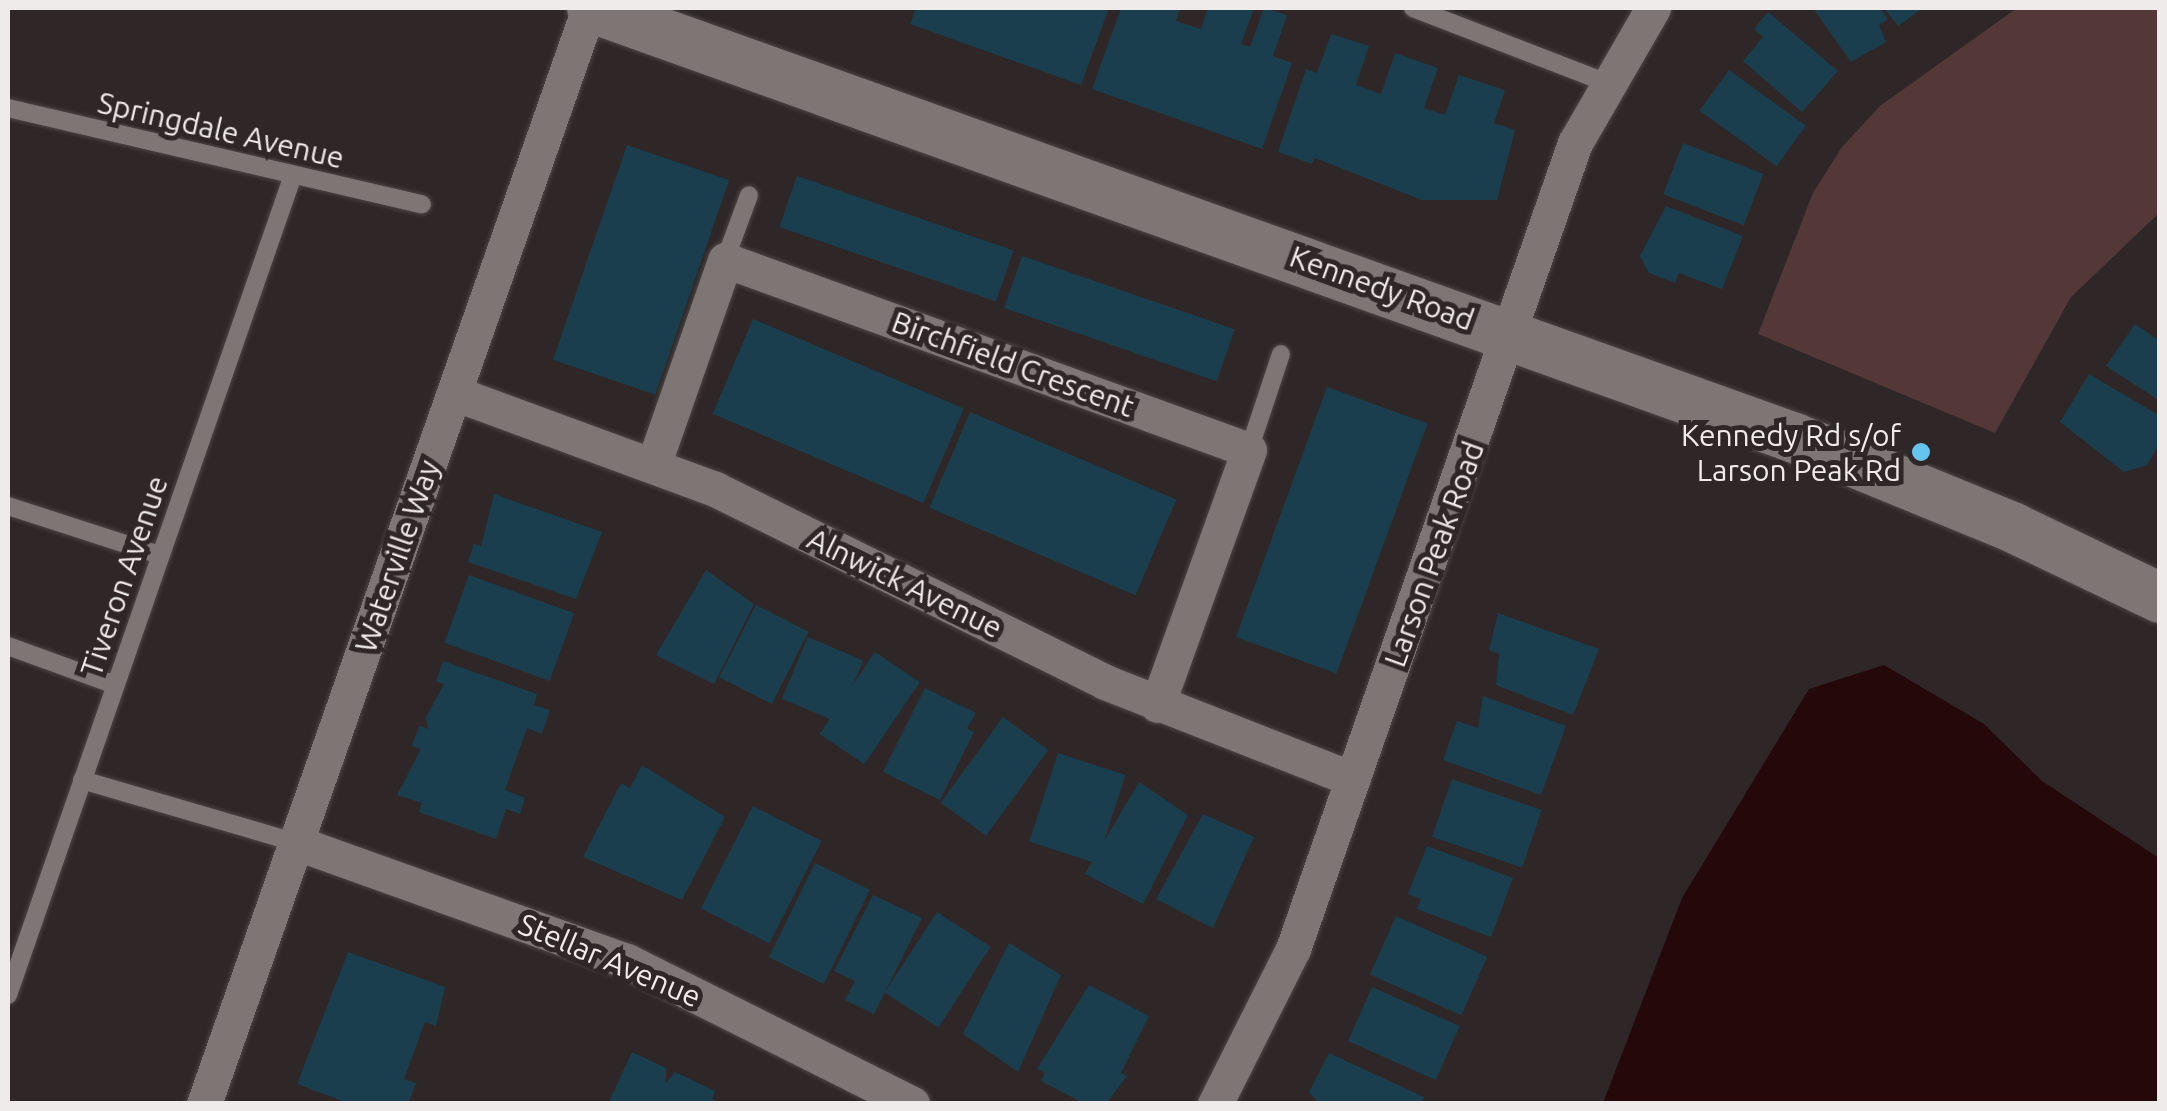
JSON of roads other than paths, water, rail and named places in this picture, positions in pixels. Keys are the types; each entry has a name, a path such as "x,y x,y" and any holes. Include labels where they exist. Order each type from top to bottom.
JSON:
{"main road":[{"name":"Kennedy Road","path":"591,8 1512,336 1927,490 2160,598"}],"street":[{"name":"Waterville Way","path":"204,1104 591,8"},
{"name":"Larson Peak Road","path":"1215,1104 1293,949 1512,336 1575,143 1653,8"},
{"name":"Birchfield Crescent","path":"725,260 1249,450"},
{"path":"654,463 725,260"},
{"name":"Alnwick Avenue","path":"454,392 654,463 1157,705 1352,778"},
{"path":"1157,705 1249,450"},
{"name":"Stellar Avenue","path":"296,843 627,961 912,1104"}],"lane":[{"path":"1413,8 1607,82"},
{"name":"Springdale Avenue","path":"8,108 422,204"},
{"name":"Tiveron Avenue","path":"8,994 292,174"},
{"path":"725,260 749,196"},
{"path":"1249,450 1281,354"},
{"path":"8,506 160,555"},
{"path":"8,646 115,684"},
{"path":"82,780 296,843"}],"place":[{"name":"Kennedy Rd s/of Larson Peak Rd","path":"1921,452"}]}
